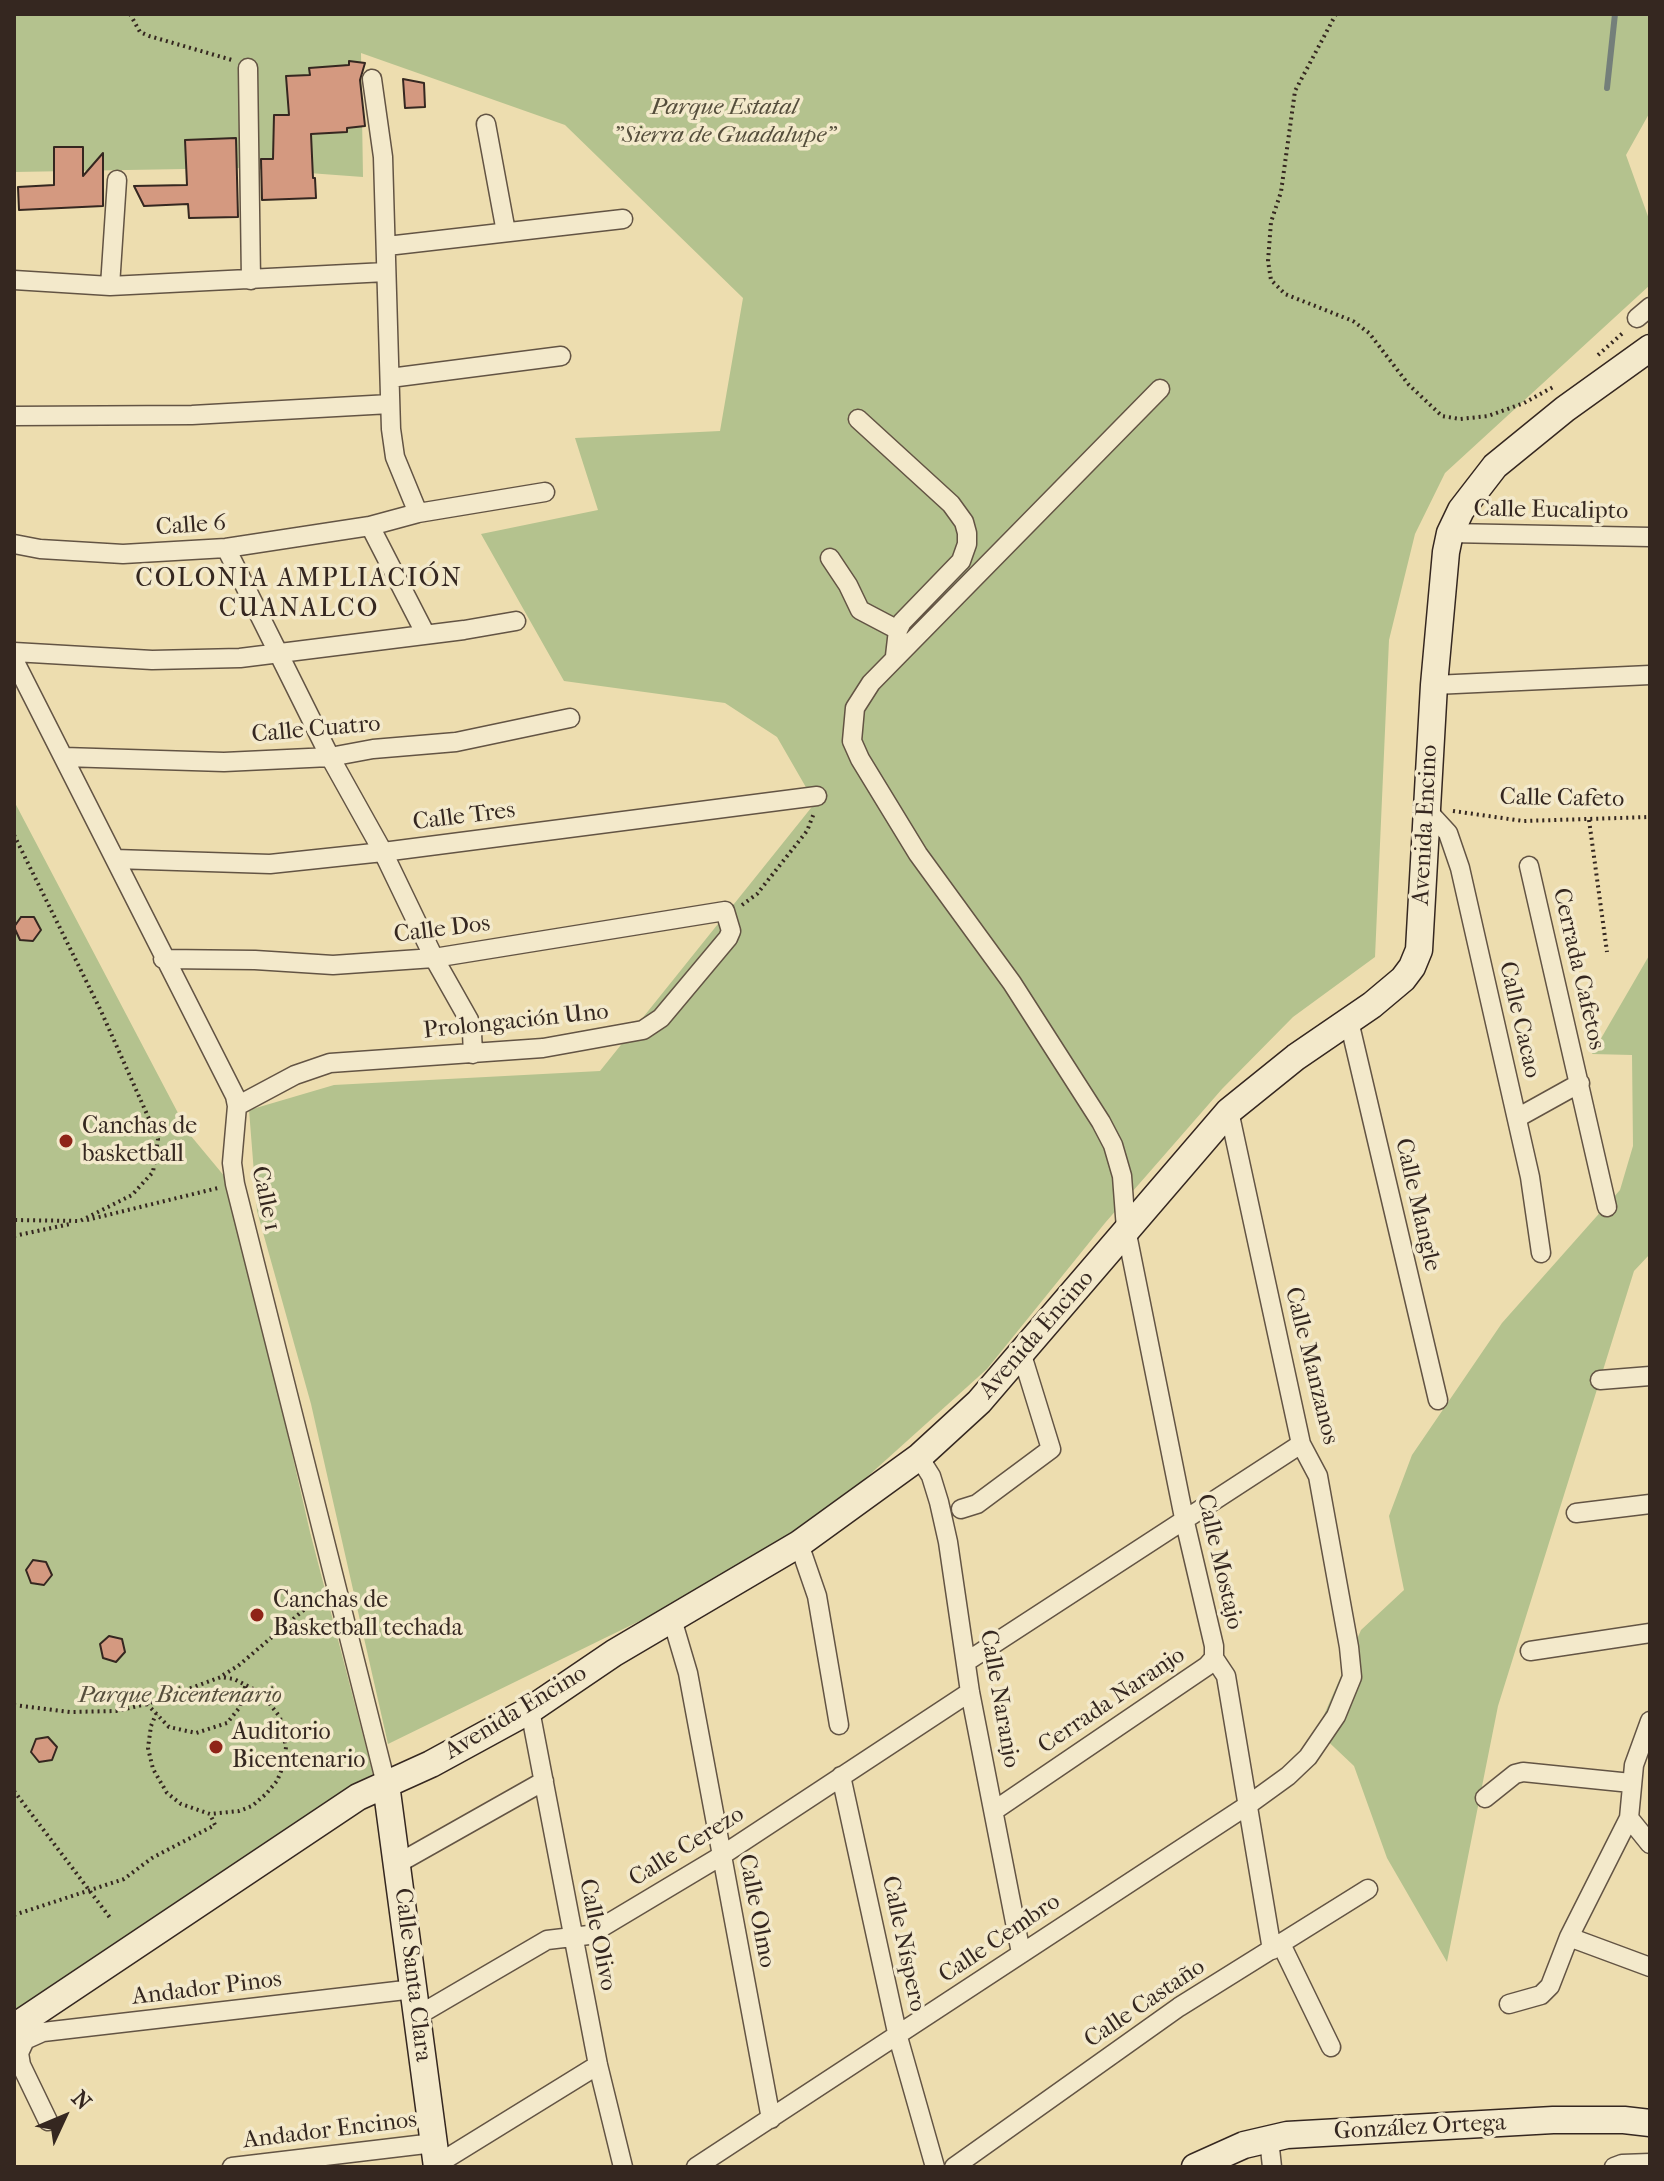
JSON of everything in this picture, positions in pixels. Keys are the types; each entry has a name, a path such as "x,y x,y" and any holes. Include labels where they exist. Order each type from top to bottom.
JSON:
{"main road":[{"name":"Avenida Encino","path":"20,2030 358,1797 431,1764 530,1710 614,1653 799,1544 919,1457 970,1412 1022,1355 1229,1111 1296,1057 1403,979 1419,950 1434,685 1450,533 1467,500 1495,466 1553,418 1650,348"},
{"name":"Calle Santa Clara","path":"386,1784 436,2158"},
{"name":"González Ortega","path":"1195,2167 1215,2156 1287,2135 1553,2120 1650,2123"}],"street":[{"path":"248,68 251,280"},
{"path":"372,79 383,157 390,404 395,457 418,513"},
{"path":"486,124 506,232"},
{"path":"110,286 117,180"},
{"path":"387,246 623,219"},
{"path":"14,280 110,286 386,272"},
{"path":"390,378 561,356"},
{"name":"Calle Mostajo","path":"1160,389 871,683 855,708 852,741 918,854 1012,983 1113,1145 1122,1176 1126,1229 1184,1518 1214,1646 1214,1658 1226,1676 1277,1947 1331,2047"},
{"path":"14,416 192,415 390,404"},
{"path":"858,419 951,504 964,522 967,533 961,561 898,630 895,656"},
{"name":"Calle 6","path":"14,544 40,549 123,554 226,548 370,526 418,513 545,492"},
{"path":"370,526 425,633"},
{"name":"Calle Eucalipto","path":"1450,533 1650,537"},
{"path":"226,548 330,757 383,852 434,958 469,1020 473,1054"},
{"path":"830,558 860,610 898,630"},
{"path":"14,652 152,660 240,658 516,621"},
{"name":"Calle 1","path":"14,660 163,959 231,1086 237,1106 232,1163 235,1184 386,1784"},
{"path":"1434,685 1650,675"},
{"name":"Calle Cuatro","path":"64,757 224,762 330,757 373,749 456,742 570,718"},
{"name":"Calle Tres","path":"115,859 270,864 817,796"},
{"name":"Calle Cacao","path":"1425,808 1448,833 1460,868 1530,1177 1541,1253"},
{"name":"Cerrada Cafetos","path":"1529,866 1607,1207"},
{"name":"Calle Dos","path":"163,959 333,965 434,958 725,911"},
{"name":"Prolongación Uno","path":"237,1106 295,1075 330,1063 543,1048 624,1035 653,1026 728,938 731,931 725,911"},
{"name":"Calle Mangle","path":"1349,1021 1438,1400"},
{"name":"Cerrada Cafetos","path":"1517,1118 1580,1083"},
{"name":"Calle Manzanos","path":"1229,1111 1301,1444 1318,1476 1352,1665 1352,1677 1336,1716 1322,1739"},
{"path":"961,1509 977,1504 1051,1449 1022,1355"},
{"path":"1600,1380 1650,1376"},
{"path":"966,1662 1301,1444"},
{"name":"Calle Naranjo","path":"919,1457 931,1476 939,1502 970,1692 1021,1953"},
{"path":"1576,1513 1650,1504"},
{"path":"799,1544 817,1596 839,1725"},
{"name":"Calle Olmo","path":"672,1619 688,1673 771,2119"},
{"path":"1530,1651 1650,1633"},
{"name":"Cerrada Naranjo","path":"995,1810 1207,1666 1214,1658"},
{"name":"Calle Cerezo","path":"417,2016 547,1940 589,1935 721,1856 970,1692"},
{"name":"Calle Olivo","path":"530,1710 572,1938 623,2167"},
{"path":"1509,2004 1546,1991 1569,1937 1629,1818 1631,1783 1637,1755 1650,1721"},
{"name":"Calle Cembro","path":"696,2167 1248,1805 1288,1776 1322,1739"},
{"path":"1485,1798 1515,1774 1523,1772 1631,1783"},
{"name":"Calle Níspero","path":"841,1776 898,2037 935,2167"},
{"path":"397,1864 544,1781"},
{"path":"1629,1818 1650,1844"},
{"name":"Calle Castaño","path":"954,2167 1179,2007 1368,1889"},
{"path":"1569,1937 1650,1967"},
{"name":"Andador Pinos","path":"20,2030 43,2032 414,1989"},
{"path":"20,2030 21,2065 48,2121"},
{"path":"436,2158 598,2065"},
{"path":"1269,2139 1272,2167"},
{"name":"Andador Encinos","path":"232,2167 436,2158"},
{"path":"1614,2167 1650,2163"}],"path":[{"path":"130,14 134,24 149,36 239,62 248,68"},
{"path":"1336,14 1295,91 1281,192 1271,222 1268,261 1271,280 1285,294 1353,321 1369,333 1409,385 1442,416 1460,419 1488,416 1558,386"},
{"path":"1588,362 1609,347 1644,312"},
{"path":"725,911 746,903 757,894 807,831 817,796"},
{"name":"Calle Cafeto","path":"1425,808 1523,821 1650,817"},
{"path":"1589,820 1607,952"},
{"path":"14,835 101,1011 158,1139 153,1172 132,1195 80,1221 14,1220"},
{"path":"14,1236 235,1184"},
{"path":"14,1705 70,1712 116,1711 147,1704 221,1677 306,1608"},
{"path":"156,1714 148,1748 153,1769 159,1782 181,1804 210,1814 239,1811 252,1806 271,1788 284,1764 286,1747 280,1717 261,1693 246,1683 221,1677"},
{"path":"147,1704 169,1727 196,1733 227,1723 240,1707 246,1683"},
{"path":"14,1791 111,1919"},
{"path":"14,1915 124,1879 152,1858 215,1825 210,1814"}],"green space":[{"name":"Parque Estatal \"Sierra de Guadalupe\"","path":"14,14 1650,14 1650,112 1626,155 1650,222 1650,285 1445,473 1415,534 1389,640 1375,957 1293,1017 1222,1089 1105,1223 987,1369 787,1549 388,1744 311,1404 257,1211 249,1110 334,1085 600,1071 815,803 777,737 725,703 564,681 481,534 598,510 575,438 720,431 743,298 565,125 361,53 363,177 241,168 14,172"},
{"name":"Parque Bicentenario","path":"14,801 191,1136 230,1183 310,1532 373,1774 14,2012"},
{"path":"1650,954 1650,1254 1634,1271 1498,1706 1447,1962 1387,1858 1354,1766 1317,1731 1361,1630 1404,1590 1389,1516 1412,1455 1502,1323 1620,1190 1633,1146 1632,1055 1592,1054"}],"building":[{"path":"349,61 365,63 360,80 365,126 347,128 347,132 311,134 316,198 262,200 261,159 273,159 274,115 289,115 286,76 310,75 309,68 349,65"},
{"path":"403,79 424,83 425,107 405,108"},
{"path":"236,138 238,217 189,218 188,204 144,206 134,186 187,185 185,140"},
{"path":"54,147 83,147 83,176 103,153 103,206 19,210 18,187 54,185"},
{"path":"21,917 34,917 41,930 33,941 20,940 14,927"},
{"path":"33,1560 46,1562 52,1575 44,1585 31,1583 26,1570"},
{"path":"109,1636 122,1639 125,1652 116,1662 103,1658 100,1644"},
{"path":"48,1737 57,1747 52,1760 39,1762 31,1752 36,1739"}],"waterway":[{"path":"1607,88 1615,14"}],"place":[{"name":"Canchas de basketball","path":"66,1141"},
{"name":"Canchas de Basketball techada","path":"257,1615"},
{"name":"Auditorio Bicentenario","path":"216,1747"}],"district":[{"name":"COLONIA AMPLIACIÓN CUANALCO","path":"299,595"}]}
